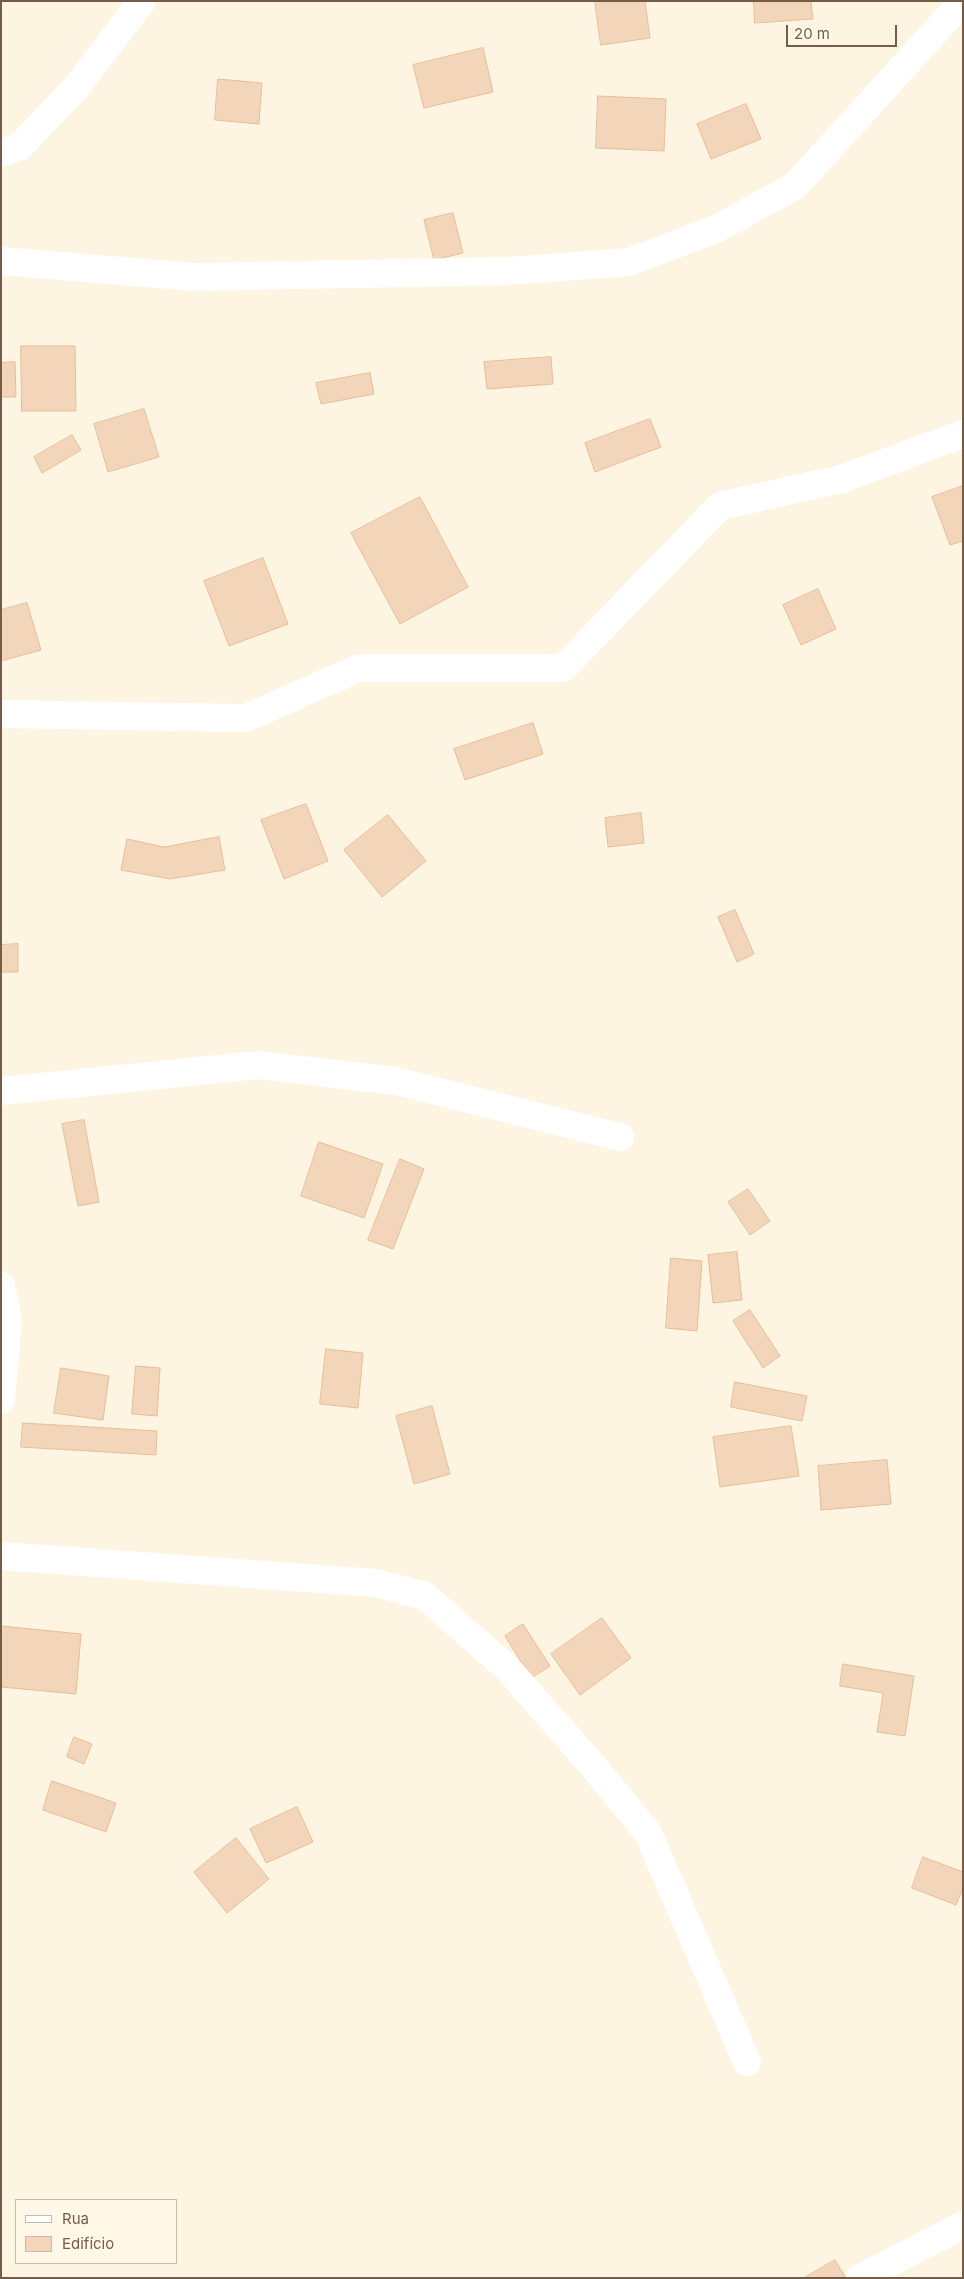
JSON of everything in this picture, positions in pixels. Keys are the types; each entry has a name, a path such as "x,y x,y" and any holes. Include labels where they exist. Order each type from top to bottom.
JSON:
{"street":[{"path":"1,153 18,147 75,89 142,1"},
{"path":"1,261 194,277 509,271 629,262 716,229 795,186 963,1"},
{"path":"1,714 246,718 359,668 563,668 720,506 841,478 963,434"},
{"path":"1,1091 258,1065 396,1081 620,1138"},
{"path":"1,1286 8,1322 1,1400"},
{"path":"1,1556 376,1583 424,1596 506,1668 593,1766 648,1832 698,1944 747,2062"},
{"path":"860,2278 963,2225"}],"building":[{"path":"595,1 645,1 650,38 601,45"},
{"path":"754,1 811,1 813,19 755,23"},
{"path":"483,48 493,92 424,108 413,65"},
{"path":"218,79 262,83 259,124 215,120"},
{"path":"598,96 666,99 664,151 596,148"},
{"path":"746,104 761,139 711,159 697,124"},
{"path":"453,213 463,253 434,260 424,220"},
{"path":"21,346 75,346 76,411 22,411"},
{"path":"551,357 553,384 487,389 484,362"},
{"path":"15,362 16,397 1,397 1,363"},
{"path":"370,373 374,394 321,404 316,383"},
{"path":"144,409 159,457 108,472 94,424"},
{"path":"650,419 661,447 595,472 585,443"},
{"path":"72,435 81,450 42,473 34,457"},
{"path":"963,486 963,541 950,545 932,497"},
{"path":"420,497 468,587 400,624 351,533"},
{"path":"263,558 288,624 229,646 204,581"},
{"path":"818,589 836,629 801,645 783,605"},
{"path":"27,603 41,650 1,661 1,610"},
{"path":"533,723 543,754 465,780 454,749"},
{"path":"306,804 328,861 284,879 261,820"},
{"path":"641,813 644,843 608,847 605,818"},
{"path":"388,815 426,861 382,897 344,850"},
{"path":"219,837 225,870 170,879 121,870 127,839 164,847"},
{"path":"735,910 754,954 737,962 718,917"},
{"path":"18,944 18,972 1,972 1,945"},
{"path":"84,1120 99,1202 78,1206 62,1124"},
{"path":"319,1142 383,1164 364,1218 301,1196"},
{"path":"400,1159 424,1169 393,1249 368,1240"},
{"path":"748,1189 770,1221 750,1235 728,1202"},
{"path":"737,1252 742,1300 713,1303 708,1255"},
{"path":"671,1258 702,1261 697,1331 666,1328"},
{"path":"750,1310 780,1356 763,1368 733,1321"},
{"path":"326,1349 363,1353 358,1408 320,1404"},
{"path":"136,1366 160,1368 157,1416 132,1414"},
{"path":"61,1368 109,1376 103,1420 54,1413"},
{"path":"735,1382 807,1396 802,1421 731,1407"},
{"path":"432,1406 450,1474 414,1484 396,1416"},
{"path":"23,1423 157,1431 156,1455 21,1447"},
{"path":"791,1426 799,1476 720,1487 713,1437"},
{"path":"887,1460 891,1504 821,1510 818,1466"},
{"path":"602,1618 631,1658 580,1695 551,1654"},
{"path":"523,1624 550,1666 531,1678 505,1636"},
{"path":"1,1626 81,1634 76,1694 1,1687"},
{"path":"843,1664 914,1676 905,1736 877,1732 883,1693 840,1686"},
{"path":"74,1737 92,1744 84,1764 67,1757"},
{"path":"52,1781 116,1803 106,1832 43,1810"},
{"path":"297,1807 313,1842 266,1863 250,1829"},
{"path":"236,1838 269,1879 227,1913 194,1872"},
{"path":"923,1857 963,1872 963,1888 956,1905 912,1888"},
{"path":"835,2260 846,2278 804,2278"}]}
